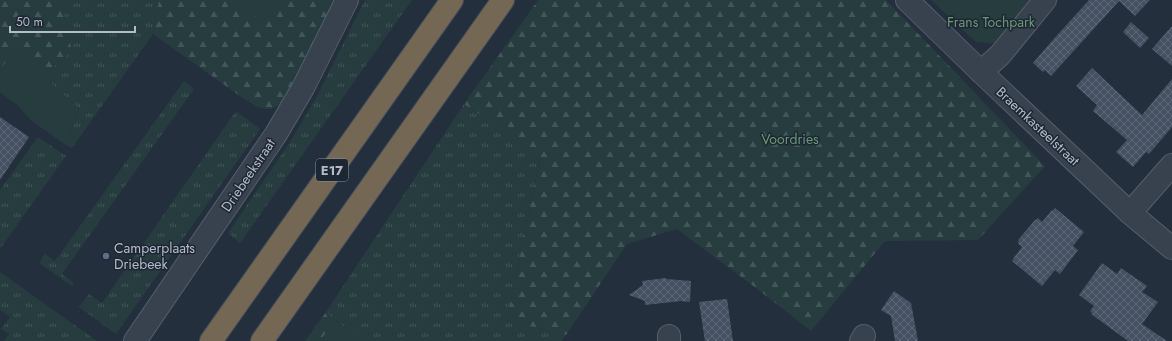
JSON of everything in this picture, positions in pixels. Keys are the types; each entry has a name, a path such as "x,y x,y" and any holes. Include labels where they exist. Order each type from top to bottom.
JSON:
{"highway":[{"name":"E17","path":"211,341 452,0"},
{"path":"262,341 503,0"}],"street":[{"name":"Driebeekstraat","path":"135,341 276,134 303,88 347,0"},
{"name":"Braemkasteelstraat","path":"906,0 1130,213 1172,248"},
{"path":"981,72 1000,55 1045,0"},
{"path":"1130,213 1172,165"}],"green space":[{"path":"0,0 68,0 64,15 72,51 43,76 16,51 0,69"},
{"path":"68,0 159,0 153,34 72,148 66,145 79,109 43,76 72,51 64,15"},
{"path":"159,0 237,0 262,22 281,0 339,0 282,104 271,109 260,108 244,99 153,34"},
{"path":"237,0 281,0 262,22"},
{"path":"365,0 412,0 240,243 228,233 290,142 317,96"},
{"name":"Voordries","path":"538,0 886,0 1045,166 978,240 885,241 811,331 677,229 627,244 566,335 507,320 541,154 464,104"},
{"name":"Frans Tochpark","path":"931,0 1036,0 1000,44 976,42"},
{"path":"16,51 79,109 66,145 32,121 17,105 0,92 0,69"},
{"path":"184,81 194,89 62,274 74,283 72,286 39,263 45,254 55,261"},
{"path":"464,104 541,153 507,320 566,335 562,341 364,341 326,312"},
{"path":"236,111 260,129 116,334 79,307 89,294 102,303"},
{"path":"38,137 66,156 0,249 0,190"},
{"path":"0,272 97,341 4,341 9,334 1,329 10,317 0,310"},
{"path":"326,312 335,320 320,341 305,341"},
{"path":"335,320 364,341 320,341"}],"building":[{"path":"1089,0 1150,0 1135,16 1119,1 1051,76 1045,70 1043,72 1033,63"},
{"path":"1131,22 1149,38 1140,48 1123,32"},
{"path":"1172,26 1172,66 1152,49"},
{"path":"1092,68 1142,115 1172,79 1172,127 1149,154 1146,152 1133,167 1116,152 1127,140 1093,111 1097,105 1076,86"},
{"path":"0,117 29,137 0,180"},
{"path":"1055,208 1084,232 1073,246 1078,250 1060,274 1055,270 1042,286 1012,261 1022,247 1018,243 1018,240 1035,220 1038,218 1042,222"},
{"path":"1102,263 1117,274 1121,268 1147,286 1142,292 1158,302 1142,324 1167,341 1128,341 1091,314 1092,313 1090,311 1094,306 1079,295"},
{"path":"666,278 691,281 690,302 681,301 645,305 645,301 629,295 643,285 642,281"},
{"path":"894,291 911,303 918,341 895,341 891,316 881,310"},
{"path":"727,299 733,341 705,341 699,302"}],"place":[{"name":"Camperplaats Driebeek","path":"106,256"}]}
